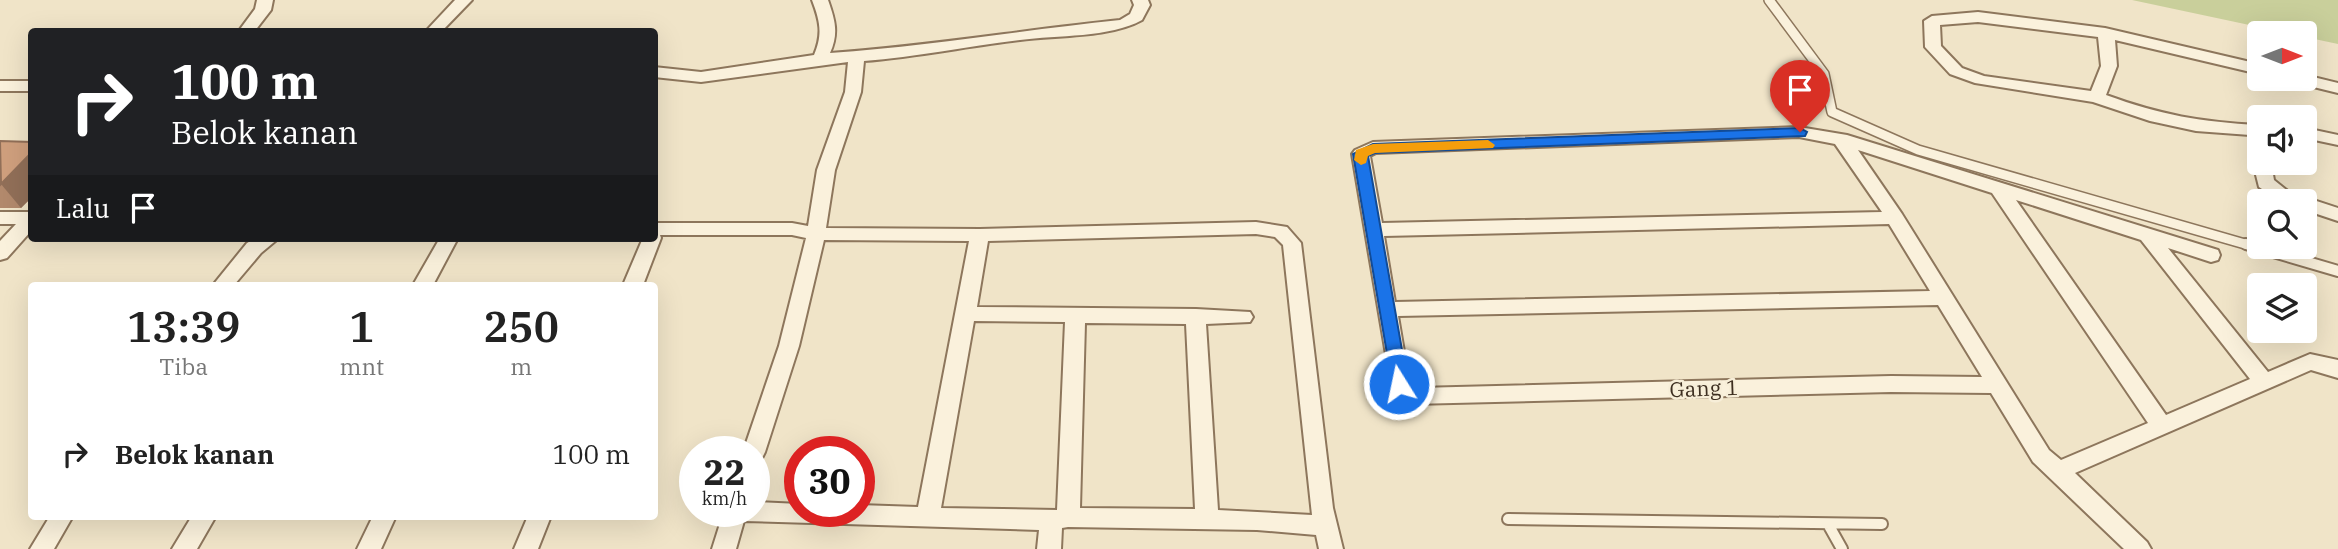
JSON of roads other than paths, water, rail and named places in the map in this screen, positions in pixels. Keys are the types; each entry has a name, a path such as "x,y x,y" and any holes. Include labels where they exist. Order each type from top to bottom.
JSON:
{"street":[{"path":"248,28 263,10 265,0"},
{"path":"436,28 464,0"},
{"path":"820,0 829,23 827,44 820,59"},
{"path":"658,72 701,77 820,59 856,58 1019,35 1124,24 1137,17 1142,5 1140,0"},
{"path":"2247,66 2105,33 1978,17 1932,21 1933,47 1956,71 1981,80 2096,97 2189,126 2247,133"},
{"path":"2096,97 2108,76 2111,55 2105,33"},
{"path":"759,436 789,346 816,234 821,187 853,92 856,58"},
{"path":"2317,83 2338,88"},
{"path":"0,86 28,86"},
{"path":"1942,298 1386,309 1361,154 1373,148 1800,132 1841,139 2211,255"},
{"path":"2317,136 2338,140"},
{"path":"1841,139 1895,218 2041,456 2139,549"},
{"path":"2264,175 2265,183 2274,189"},
{"path":"2000,191 2163,427"},
{"path":"2317,207 2338,215"},
{"path":"0,218 28,218"},
{"path":"1373,230 1895,218"},
{"path":"0,253 28,221"},
{"path":"658,230 792,229 816,234 980,235 1256,228 1280,231 1292,243 1322,508 1328,538 1207,518 1059,519 735,511 724,549"},
{"path":"928,517 980,235"},
{"path":"2149,237 2264,382"},
{"path":"226,282 254,248 264,242"},
{"path":"425,282 447,242"},
{"path":"634,282 650,242"},
{"name":"Gang 1","path":"1386,309 1399,384 1412,396 1891,384 1996,386"},
{"path":"966,314 1243,317"},
{"path":"1196,316 1207,518"},
{"path":"1049,549 1059,519 1075,317"},
{"path":"2058,471 2310,362 2333,366 2338,370"},
{"path":"42,549 60,520"},
{"path":"184,549 202,520"},
{"path":"369,549 383,520"},
{"path":"526,549 538,520"}],"lane":[{"path":"1769,0 1824,74 1832,112 1931,154 2338,271"},
{"path":"1508,519 1882,524"},
{"path":"1828,524 1842,549"}]}
